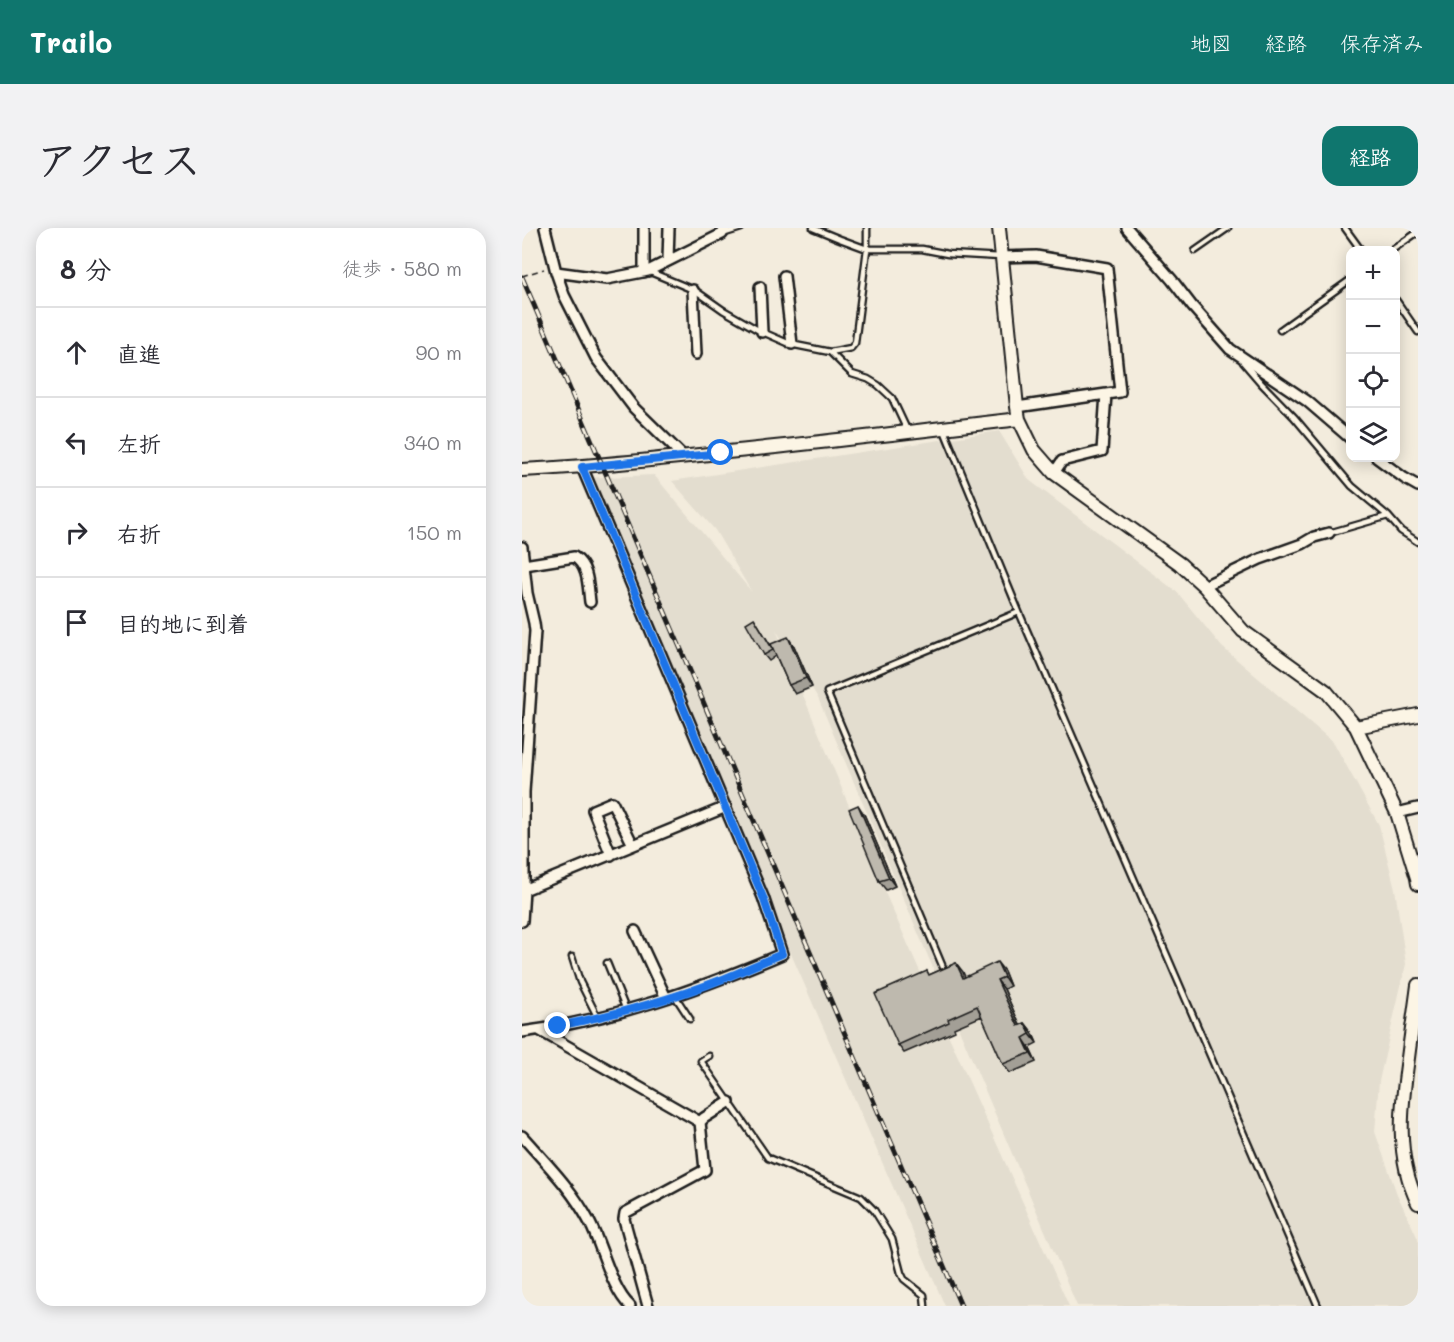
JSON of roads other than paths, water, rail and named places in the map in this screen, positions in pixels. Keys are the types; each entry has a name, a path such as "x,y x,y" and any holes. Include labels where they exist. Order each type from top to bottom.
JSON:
{"street":[{"path":"545,228 564,295 596,358 634,408 684,457"},
{"path":"644,228 646,271"},
{"path":"668,260 669,228"},
{"path":"999,228 1018,413 1034,450 1054,473 1180,564 1204,586 1243,632 1326,691 1356,727 1397,813 1418,884"},
{"path":"1127,228 1192,306 1236,353 1307,401 1346,435"},
{"path":"555,269 607,279 646,271 724,231"},
{"path":"522,470 582,467 908,433 944,428 1120,392 1107,268 1036,256 1001,257"},
{"path":"784,276 792,344"},
{"path":"760,287 762,332"},
{"path":"693,290 696,354"},
{"path":"1054,473 1062,461 1102,451 1106,394"},
{"path":"1382,462 1418,486"},
{"path":"522,1032 598,1018 670,997 722,979 782,954 763,897 582,467"},
{"path":"1204,586 1260,559 1329,533"},
{"path":"522,547 527,593 535,631 523,792 522,921"},
{"path":"524,565 574,557 581,561 585,568 590,602"},
{"path":"1356,727 1418,715"},
{"path":"611,855 593,810 612,802 633,845"},
{"path":"524,890 726,807"},
{"path":"1397,813 1418,808"},
{"path":"635,931 670,997"},
{"path":"1418,985 1401,1106 1402,1154 1418,1203"},
{"path":"539,1030 700,1122"},
{"path":"700,1122 729,1102"},
{"path":"648,1306 624,1219 625,1213 705,1170 700,1122"},
{"path":"522,1136 561,1180 591,1223 618,1291 630,1306"}],"lane":[{"path":"724,231 741,228"},
{"path":"813,228 867,249 922,249 948,254 1001,257"},
{"path":"646,271 693,290 762,332 792,344 830,352 851,348 855,343 867,249 867,228"},
{"path":"1195,251 1228,228"},
{"path":"1345,228 1358,246"},
{"path":"1398,246 1418,232"},
{"path":"1280,330 1346,283"},
{"path":"1400,307 1418,332"},
{"path":"830,352 852,374 868,379 892,398 908,433"},
{"path":"1236,353 1352,486 1388,516 1401,531 1418,542"},
{"path":"944,428 1019,612 1318,1306"},
{"path":"1329,533 1388,516"},
{"path":"945,972 827,692 1019,612"},
{"path":"572,957 580,982 598,1018"},
{"path":"607,963 626,1010"},
{"path":"670,997 690,1019"},
{"path":"709,1056 701,1061 768,1158 861,1197 874,1210 892,1239 904,1279 924,1295 925,1306"}],"railway":[{"path":"522,277 961,1306"}]}
